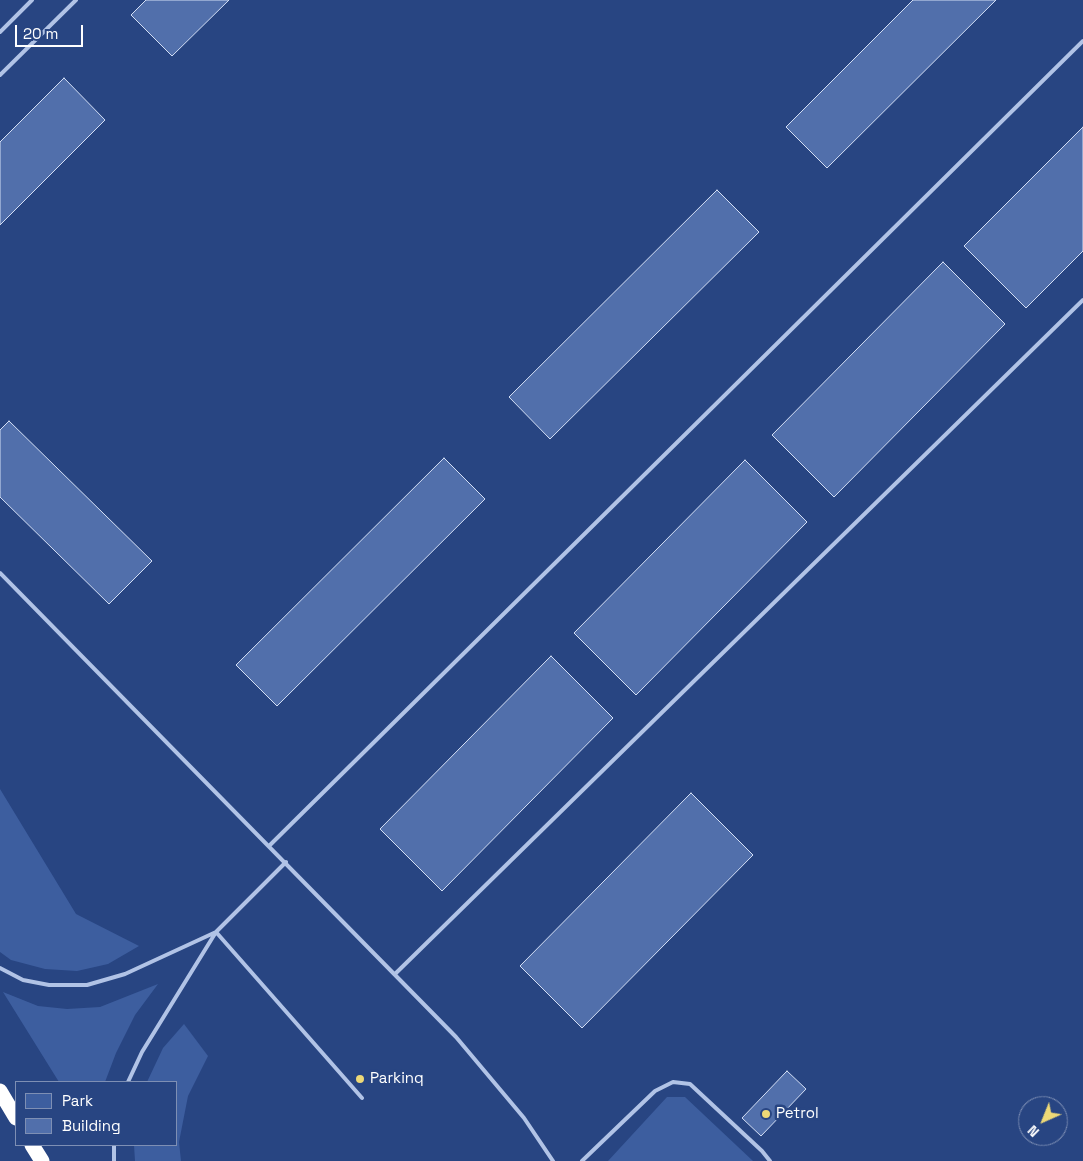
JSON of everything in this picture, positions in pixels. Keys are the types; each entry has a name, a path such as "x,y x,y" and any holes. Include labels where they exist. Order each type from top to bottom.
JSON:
{"highway":[{"path":"0,1091 15,1116"},
{"path":"33,1146 42,1161"}],"lane":[{"path":"0,32 32,0"},
{"path":"0,75 76,0"},
{"path":"269,846 1083,41"},
{"path":"395,974 1083,300"},
{"path":"0,573 456,1037 524,1118 553,1161"},
{"path":"128,1081 142,1052 216,932 286,862"},
{"path":"0,968 23,980 49,985 87,985 125,974 216,932"},
{"path":"216,932 362,1098"},
{"path":"582,1161 655,1091 673,1082 690,1084 762,1151 770,1161"},
{"path":"114,1146 114,1161"}],"green space":[{"path":"0,789 76,914 139,946 108,964 77,971 45,969 11,960 0,952"},
{"path":"158,984 135,1015 116,1053 105,1081 58,1081 3,992 38,1006 67,1009 100,1007"},
{"path":"184,1024 208,1056 188,1096 179,1142 181,1161 135,1161 134,1146 178,1146 178,1081 147,1081 163,1048"},
{"path":"667,1097 685,1097 753,1161 608,1161"}],"building":[{"path":"146,0 229,0 172,56 131,15"},
{"path":"913,0 996,0 827,168 786,127"},
{"path":"64,78 105,120 0,225 0,142"},
{"path":"1083,127 1083,251 1026,308 964,246"},
{"path":"717,190 759,232 550,439 509,397"},
{"path":"943,262 1005,324 834,497 772,435"},
{"path":"9,421 152,561 109,604 0,497 0,430"},
{"path":"444,458 485,499 277,706 236,665"},
{"path":"745,460 807,522 636,695 574,633"},
{"path":"551,656 613,718 442,891 380,829"},
{"path":"691,793 753,855 582,1028 520,966"},
{"path":"787,1071 806,1089 761,1136 742,1118"}],"place":[{"name":"Parkinq","path":"360,1079"},
{"name":"Petrol","path":"766,1114"}]}
